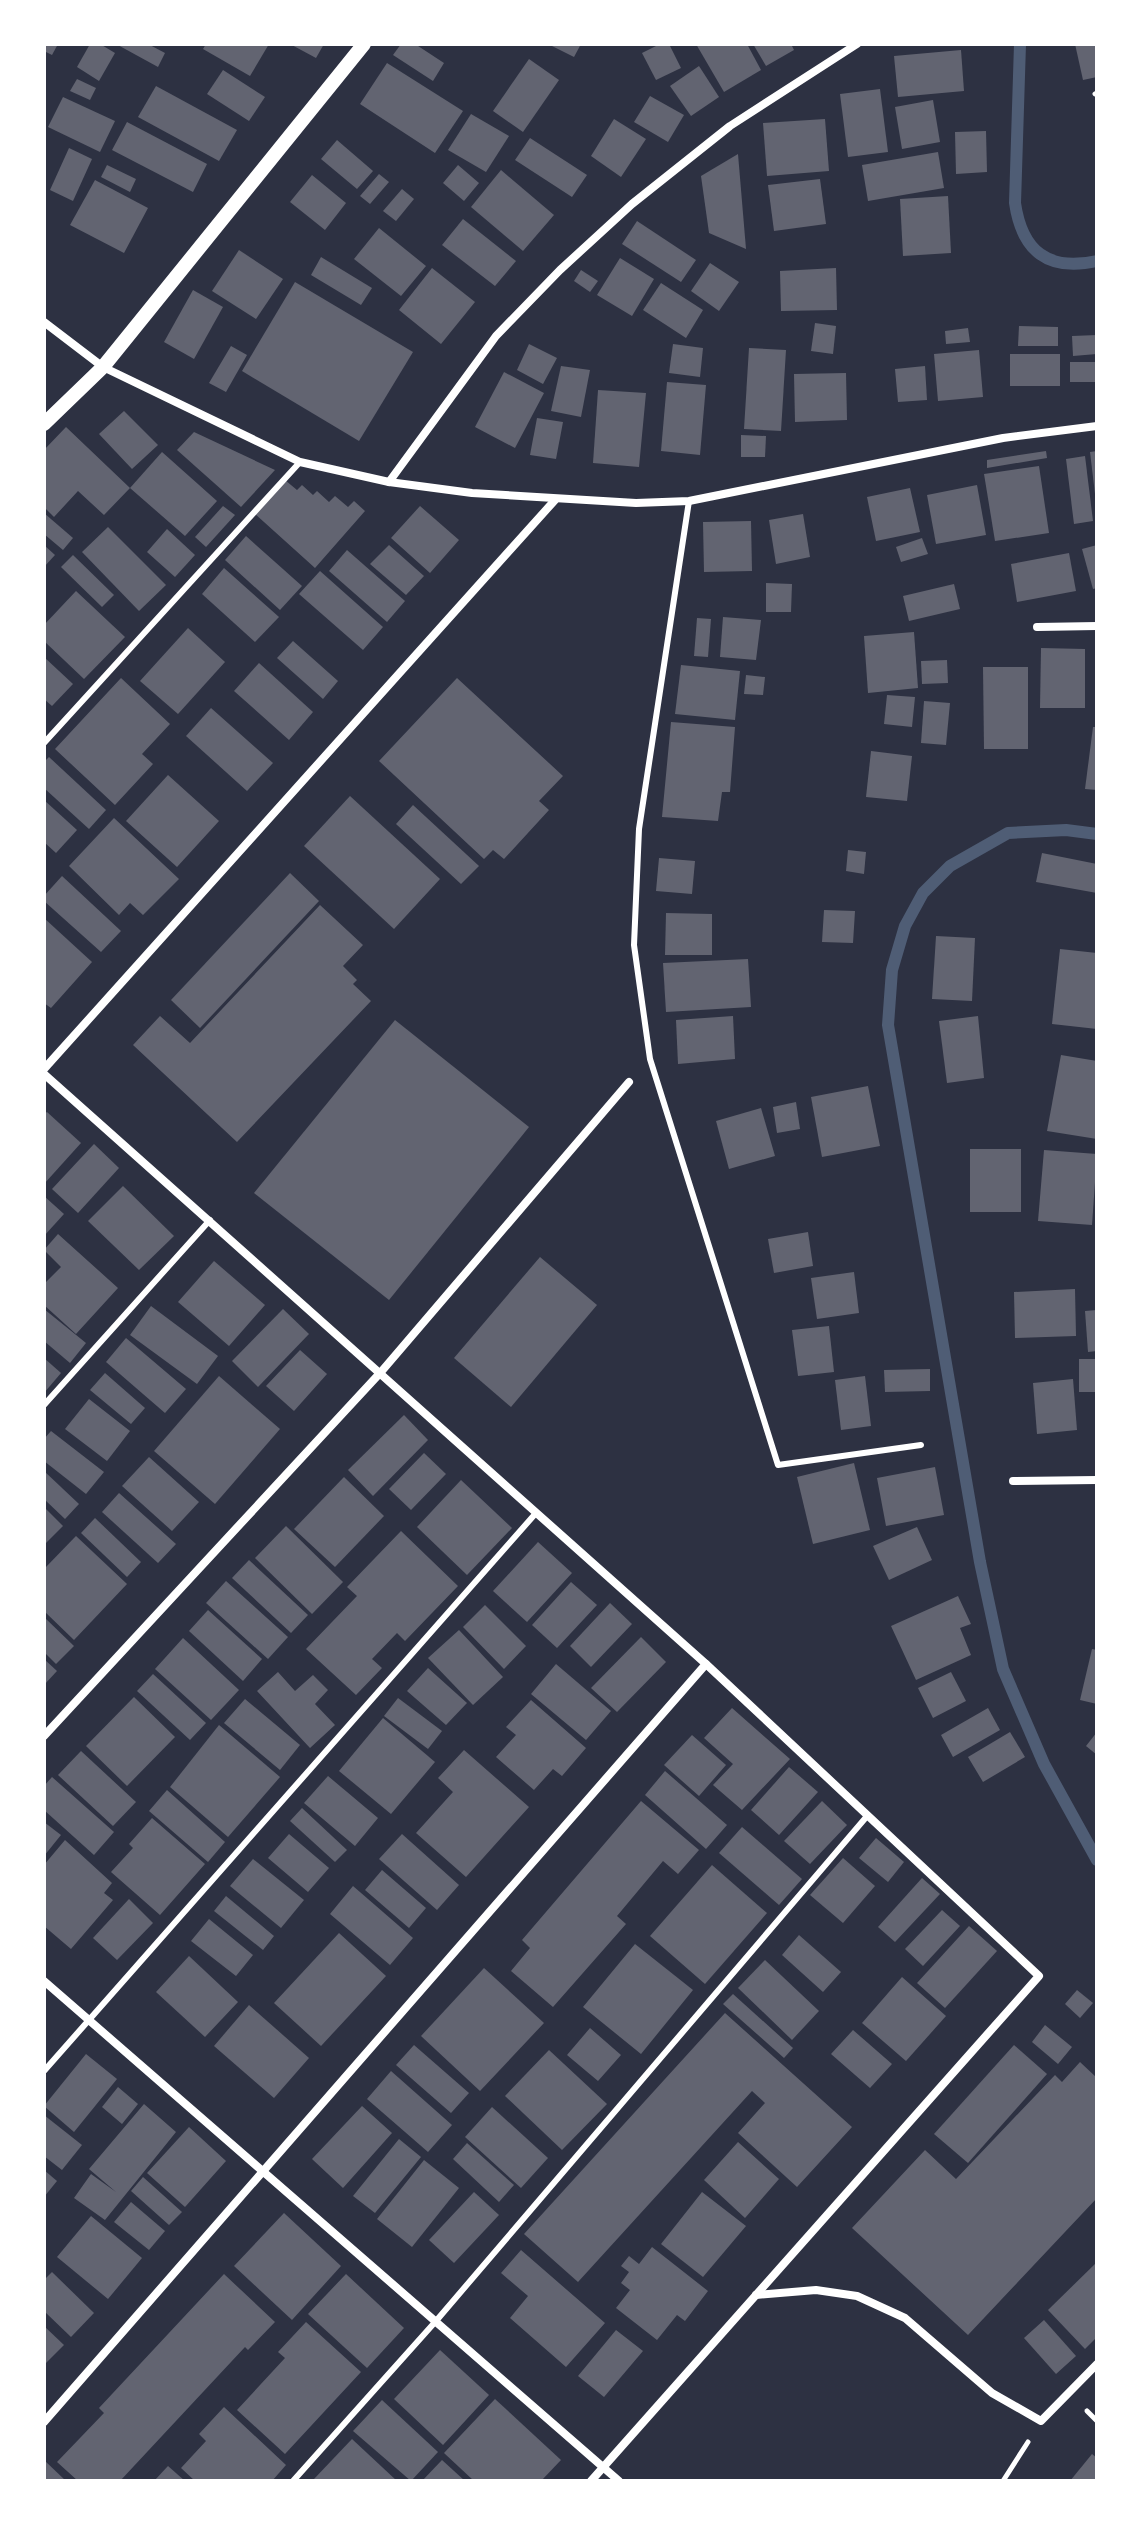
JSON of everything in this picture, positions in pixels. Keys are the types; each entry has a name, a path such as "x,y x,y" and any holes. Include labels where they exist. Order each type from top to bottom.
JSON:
{"street":[{"path":"44,424 103,367 364,44"},
{"path":"389,482 496,336 560,270 632,204 730,126 857,44"},
{"path":"44,322 103,367 300,462 389,482 555,500 689,501 1003,438 1097,426"},
{"path":"555,500 44,1071 706,1664 1039,1976 591,2481"},
{"path":"1037,627 1097,626"},
{"path":"44,1736 381,1372 629,1082"},
{"path":"1013,1481 1097,1480"},
{"path":"44,2422 706,1664"},
{"path":"44,1981 619,2481"},
{"path":"755,2296 816,2290 857,2296 905,2318 992,2393 1041,2421 1097,2364"}],"lane":[{"path":"44,743 300,462"},
{"path":"689,501 644,799 634,891 636,961 650,1059 778,1465 921,1445"},
{"path":"44,1405 211,1220"},
{"path":"44,2071 536,1513"},
{"path":"293,2481 436,2321 869,1814"}],"path":[{"path":"1003,2481 1041,2421"}],"building":[{"path":"44,44 58,44 52,55 44,51"},
{"path":"90,44 100,44 115,53 99,81 77,67"},
{"path":"116,44 148,44 165,53 158,67"},
{"path":"206,44 269,44 250,76 203,49"},
{"path":"290,44 324,44 316,58"},
{"path":"401,44 415,44 444,63 433,81 393,55"},
{"path":"548,44 581,44 574,57"},
{"path":"660,44 669,44 681,68 656,80 642,53"},
{"path":"696,44 747,44 761,70 724,92"},
{"path":"753,44 791,44 794,50 766,66"},
{"path":"1075,44 1097,44 1097,77 1083,80"},
{"path":"961,50 964,91 898,97 894,56"},
{"path":"529,59 559,80 523,132 493,111"},
{"path":"387,63 463,111 435,153 360,104"},
{"path":"699,66 719,97 691,116 670,86"},
{"path":"223,70 265,97 249,121 207,94"},
{"path":"77,79 96,88 90,100 70,91"},
{"path":"156,86 237,130 219,161 138,117"},
{"path":"880,89 888,152 848,157 840,94"},
{"path":"650,96 684,115 668,142 634,122"},
{"path":"63,97 115,121 100,152 48,127"},
{"path":"933,100 940,142 902,149 895,107"},
{"path":"471,114 509,136 486,172 448,150"},
{"path":"614,119 646,139 621,177 591,156"},
{"path":"825,119 829,171 767,176 763,123"},
{"path":"127,122 207,164 193,192 112,150"},
{"path":"986,131 987,172 956,174 955,132"},
{"path":"530,138 587,175 572,197 515,160"},
{"path":"337,140 373,171 357,189 321,159"},
{"path":"69,148 92,159 73,201 50,190"},
{"path":"938,152 944,188 868,201 862,165"},
{"path":"738,154 746,249 709,233 701,176"},
{"path":"107,165 136,179 130,192 101,177"},
{"path":"458,165 479,183 464,201 443,183"},
{"path":"501,170 554,215 523,251 471,207"},
{"path":"379,174 389,182 370,204 360,196"},
{"path":"312,175 346,203 325,230 290,202"},
{"path":"820,179 826,224 774,231 768,185"},
{"path":"95,180 148,208 124,253 70,225"},
{"path":"402,189 414,199 396,221 383,211"},
{"path":"948,196 951,253 903,256 900,199"},
{"path":"463,219 516,261 495,286 442,245"},
{"path":"637,221 696,260 681,282 622,244"},
{"path":"379,228 426,266 401,296 354,259"},
{"path":"239,250 283,279 256,319 212,291"},
{"path":"321,257 372,288 361,305 311,275"},
{"path":"620,258 654,279 632,316 597,295"},
{"path":"710,263 739,282 719,311 691,291"},
{"path":"432,268 475,302 441,344 399,310"},
{"path":"836,268 837,310 781,311 780,271"},
{"path":"581,270 598,281 590,292 574,281"},
{"path":"295,282 413,352 359,441 242,371"},
{"path":"661,283 703,310 686,338 643,310"},
{"path":"193,290 223,307 194,359 164,342"},
{"path":"815,323 836,326 833,354 811,351"},
{"path":"1019,326 1058,327 1058,346 1018,346"},
{"path":"968,328 970,342 946,344 945,331"},
{"path":"1097,335 1097,354 1073,356 1072,336"},
{"path":"529,344 557,358 543,384 517,370"},
{"path":"673,344 703,348 700,377 669,373"},
{"path":"231,346 247,355 226,392 209,383"},
{"path":"749,348 786,350 781,431 744,429"},
{"path":"979,350 983,397 938,401 934,354"},
{"path":"1010,354 1060,354 1060,386 1010,386"},
{"path":"1070,362 1097,362 1097,382 1070,382"},
{"path":"561,366 590,370 581,417 551,411"},
{"path":"925,366 927,400 898,402 895,369"},
{"path":"504,372 544,393 515,448 475,427"},
{"path":"846,373 847,420 795,422 794,374"},
{"path":"667,382 706,385 700,455 661,451"},
{"path":"598,390 646,393 639,467 593,463"},
{"path":"124,411 158,445 132,469 99,434"},
{"path":"537,418 563,422 556,459 530,455"},
{"path":"66,427 130,488 104,515 78,491 54,517 44,507 44,450"},
{"path":"194,432 275,470 241,507 177,450"},
{"path":"741,435 766,436 765,457 741,457"},
{"path":"1046,451 1047,458 987,468 987,460"},
{"path":"1097,451 1097,494 1095,494 1090,452"},
{"path":"162,452 217,501 185,536 130,488"},
{"path":"1085,456 1093,521 1074,524 1066,459"},
{"path":"1039,466 1049,533 995,541 984,474"},
{"path":"285,480 297,490 302,485 313,495 317,491 329,502 335,496 348,507 354,501 365,511 315,568 254,513"},
{"path":"977,485 986,535 936,544 927,495"},
{"path":"910,488 920,532 876,541 867,497"},
{"path":"223,506 235,515 206,547 195,537"},
{"path":"420,506 459,540 430,573 391,538"},
{"path":"44,513 73,538 63,550 44,534"},
{"path":"803,514 810,557 776,564 769,520"},
{"path":"751,521 752,571 704,572 703,522"},
{"path":"108,527 166,585 139,611 82,552"},
{"path":"167,529 195,555 175,577 147,552"},
{"path":"246,536 302,586 280,610 225,560"},
{"path":"922,538 928,554 901,562 896,547"},
{"path":"44,545 55,555 44,567"},
{"path":"389,545 424,576 406,595 370,564"},
{"path":"1097,545 1097,588 1093,589 1082,549"},
{"path":"347,550 405,601 387,622 329,571"},
{"path":"1069,553 1076,591 1017,602 1011,564"},
{"path":"73,555 114,595 102,607 61,567"},
{"path":"224,568 279,617 255,642 202,594"},
{"path":"320,571 383,627 363,650 299,594"},
{"path":"766,583 792,584 791,612 766,612"},
{"path":"954,584 960,609 909,621 903,596"},
{"path":"76,591 125,637 84,679 44,641 44,625"},
{"path":"723,617 761,620 756,660 720,657"},
{"path":"697,618 711,619 708,657 694,656"},
{"path":"188,628 225,662 178,714 140,681"},
{"path":"914,632 918,688 868,693 864,636"},
{"path":"293,641 338,681 323,699 277,658"},
{"path":"1041,648 1085,649 1085,708 1040,708"},
{"path":"44,657 73,684 52,706 44,699"},
{"path":"947,660 948,683 922,684 921,661"},
{"path":"259,663 313,712 289,740 234,691"},
{"path":"681,665 740,671 735,720 675,714"},
{"path":"983,667 1028,667 1028,749 984,749"},
{"path":"746,675 765,677 763,695 744,694"},
{"path":"121,678 170,724 142,754 153,764 115,805 55,749"},
{"path":"457,678 563,776 539,801 549,810 504,859 493,850 484,859 379,761"},
{"path":"887,695 915,697 912,727 884,724"},
{"path":"924,701 950,703 946,745 921,743"},
{"path":"211,708 273,763 247,791 186,736"},
{"path":"671,722 735,727 730,792 722,792 718,821 662,817"},
{"path":"1093,727 1097,727 1097,790 1085,789"},
{"path":"871,751 912,756 907,801 866,797"},
{"path":"49,757 106,810 89,829 44,788 44,762"},
{"path":"168,775 219,821 177,867 126,821"},
{"path":"350,796 440,879 394,929 304,846"},
{"path":"44,800 77,830 56,853 44,842"},
{"path":"413,805 479,866 461,884 396,824"},
{"path":"114,818 179,879 143,915 130,903 119,915 69,866"},
{"path":"848,850 866,852 864,874 846,871"},
{"path":"1042,853 1097,864 1097,893 1036,882"},
{"path":"659,858 695,861 692,894 656,891"},
{"path":"290,873 319,901 200,1028 171,1000"},
{"path":"62,876 121,931 101,952 44,901 44,896"},
{"path":"320,905 363,945 343,966 357,980 353,984 371,1001 237,1142 133,1045 160,1016 190,1043"},
{"path":"824,910 855,911 853,943 822,942"},
{"path":"666,913 712,914 712,955 665,955"},
{"path":"44,918 92,962 51,1008 44,1003"},
{"path":"936,936 975,938 972,1001 932,999"},
{"path":"1060,949 1097,953 1097,1029 1052,1024"},
{"path":"748,959 751,1007 666,1012 663,963"},
{"path":"733,1016 735,1059 678,1064 676,1020"},
{"path":"978,1016 984,1078 947,1083 939,1021"},
{"path":"395,1020 529,1127 389,1300 254,1193"},
{"path":"1061,1055 1097,1061 1097,1139 1047,1131"},
{"path":"868,1086 880,1146 822,1157 811,1097"},
{"path":"796,1102 800,1129 777,1133 773,1107"},
{"path":"761,1108 775,1156 729,1169 716,1121"},
{"path":"47,1112 81,1143 44,1184 44,1114"},
{"path":"94,1144 119,1168 78,1213 52,1189"},
{"path":"970,1149 1021,1149 1021,1212 970,1212"},
{"path":"1044,1150 1097,1154 1092,1225 1038,1221"},
{"path":"123,1186 174,1236 139,1270 88,1221"},
{"path":"44,1196 64,1214 44,1236"},
{"path":"808,1232 813,1266 774,1273 768,1239"},
{"path":"58,1234 118,1288 76,1334 44,1305 44,1284 61,1267 44,1250"},
{"path":"540,1257 597,1305 511,1407 454,1358"},
{"path":"214,1261 265,1305 229,1346 178,1302"},
{"path":"854,1272 859,1313 817,1319 811,1278"},
{"path":"1075,1289 1076,1336 1015,1338 1014,1292"},
{"path":"151,1306 218,1356 197,1384 130,1335"},
{"path":"44,1309 86,1343 70,1363 44,1341"},
{"path":"283,1309 309,1334 258,1387 232,1361"},
{"path":"1097,1310 1097,1351 1088,1352 1085,1311"},
{"path":"829,1326 834,1372 798,1376 792,1330"},
{"path":"126,1338 186,1389 165,1413 106,1362"},
{"path":"300,1350 327,1374 294,1411 266,1386"},
{"path":"44,1358 61,1373 44,1393"},
{"path":"1079,1359 1097,1359 1097,1392 1079,1392"},
{"path":"930,1369 930,1391 885,1392 884,1370"},
{"path":"105,1373 145,1408 131,1424 90,1390"},
{"path":"219,1376 280,1429 215,1504 154,1451"},
{"path":"865,1376 871,1426 841,1430 835,1380"},
{"path":"1073,1379 1077,1430 1037,1434 1033,1383"},
{"path":"89,1399 130,1431 107,1461 65,1429"},
{"path":"404,1415 428,1440 373,1496 348,1470"},
{"path":"51,1431 104,1472 86,1494 44,1461 44,1439"},
{"path":"424,1453 446,1474 411,1510 389,1489"},
{"path":"149,1457 199,1502 172,1531 122,1486"},
{"path":"854,1463 870,1530 813,1544 797,1477"},
{"path":"935,1467 944,1515 886,1526 877,1478"},
{"path":"44,1471 79,1504 65,1519 44,1499"},
{"path":"344,1477 384,1516 335,1567 294,1529"},
{"path":"461,1480 512,1528 467,1575 417,1527"},
{"path":"119,1493 176,1544 158,1563 102,1512"},
{"path":"44,1507 63,1526 44,1545"},
{"path":"95,1518 141,1562 127,1577 81,1533"},
{"path":"286,1526 343,1582 312,1614 255,1558"},
{"path":"917,1527 932,1560 889,1580 873,1546"},
{"path":"401,1531 458,1586 405,1641 397,1633 372,1659 382,1668 356,1695 306,1649 357,1596 347,1587"},
{"path":"76,1536 127,1584 74,1640 44,1611 44,1569"},
{"path":"538,1542 572,1573 527,1622 493,1591"},
{"path":"249,1560 308,1615 291,1633 232,1578"},
{"path":"226,1581 288,1637 268,1659 206,1603"},
{"path":"571,1582 597,1605 557,1648 532,1625"},
{"path":"958,1596 971,1624 960,1628 971,1655 916,1680 891,1626"},
{"path":"610,1603 632,1624 591,1667 570,1646"},
{"path":"485,1605 526,1646 504,1669 463,1627"},
{"path":"208,1610 262,1659 243,1681 189,1631"},
{"path":"44,1617 74,1646 56,1664 44,1652"},
{"path":"459,1630 503,1677 473,1705 428,1658"},
{"path":"641,1637 666,1662 617,1712 591,1688"},
{"path":"183,1638 239,1690 211,1720 155,1669"},
{"path":"1092,1649 1097,1650 1097,1704 1080,1700"},
{"path":"44,1659 57,1671 44,1685"},
{"path":"556,1664 611,1711 586,1740 531,1694"},
{"path":"428,1668 467,1703 446,1725 407,1691"},
{"path":"278,1672 295,1691 313,1675 328,1690 315,1704 335,1725 310,1748 257,1691"},
{"path":"951,1672 966,1701 933,1718 918,1688"},
{"path":"153,1674 206,1723 190,1740 137,1691"},
{"path":"134,1697 175,1737 127,1786 86,1746"},
{"path":"398,1698 442,1731 428,1749 384,1716"},
{"path":"245,1699 300,1745 280,1770 224,1723"},
{"path":"531,1700 586,1748 562,1776 553,1769 534,1790 496,1757 516,1735 506,1727"},
{"path":"732,1708 790,1759 742,1810 713,1785 733,1764 704,1738"},
{"path":"988,1708 1000,1730 953,1757 941,1735"},
{"path":"383,1718 435,1762 391,1814 339,1771"},
{"path":"219,1725 280,1777 228,1837 170,1787"},
{"path":"1010,1732 1025,1757 983,1782 968,1757"},
{"path":"1097,1732 1097,1755 1086,1746"},
{"path":"692,1735 726,1765 699,1796 664,1765"},
{"path":"464,1750 529,1807 466,1877 416,1833 453,1792 438,1778"},
{"path":"81,1751 136,1802 113,1826 58,1775"},
{"path":"789,1767 818,1792 779,1835 751,1810"},
{"path":"665,1771 727,1825 706,1849 645,1795"},
{"path":"328,1776 378,1818 355,1846 304,1803"},
{"path":"52,1777 114,1832 94,1855 44,1810 44,1786"},
{"path":"167,1790 225,1842 208,1862 149,1811"},
{"path":"641,1801 699,1850 678,1874 663,1861 617,1916 626,1924 553,2007 511,1971 530,1948 522,1940"},
{"path":"822,1801 847,1825 810,1864 784,1841"},
{"path":"302,1808 347,1850 335,1862 290,1821"},
{"path":"152,1818 205,1864 160,1915 111,1872 133,1848 129,1844"},
{"path":"44,1822 61,1835 44,1856"},
{"path":"742,1827 802,1879 779,1905 719,1853"},
{"path":"289,1834 329,1868 308,1892 268,1858"},
{"path":"402,1834 459,1885 437,1910 379,1859"},
{"path":"876,1838 904,1862 888,1882 859,1858"},
{"path":"65,1840 112,1883 104,1893 113,1900 71,1949 44,1926 44,1865"},
{"path":"843,1858 875,1886 843,1923 810,1895"},
{"path":"253,1859 304,1900 281,1928 230,1886"},
{"path":"712,1865 767,1913 705,1984 650,1936"},
{"path":"382,1870 426,1908 409,1928 365,1890"},
{"path":"922,1878 940,1894 895,1942 878,1927"},
{"path":"353,1886 413,1938 390,1965 330,1914"},
{"path":"226,1896 274,1936 263,1950 214,1911"},
{"path":"129,1899 153,1923 117,1960 93,1938"},
{"path":"942,1910 960,1926 923,1966 905,1949"},
{"path":"209,1919 253,1955 236,1976 191,1941"},
{"path":"969,1926 997,1951 945,2008 917,1983"},
{"path":"339,1933 386,1976 321,2046 274,2003"},
{"path":"799,1935 841,1972 823,1992 782,1955"},
{"path":"635,1944 693,1990 641,2054 583,2007"},
{"path":"189,1956 238,2002 205,2037 156,1992"},
{"path":"765,1960 819,2011 792,2040 738,1988"},
{"path":"484,1968 544,2023 480,2091 421,2036"},
{"path":"902,1977 946,2016 906,2061 862,2023"},
{"path":"1077,1990 1093,2003 1080,2018 1065,2004"},
{"path":"733,1994 793,2048 784,2058 723,2004"},
{"path":"249,2005 309,2058 274,2098 214,2046"},
{"path":"725,2013 852,2127 797,2187 738,2133 765,2103 752,2091 578,2282 524,2234"},
{"path":"1045,2025 1072,2047 1058,2064 1032,2042"},
{"path":"590,2028 621,2055 598,2081 567,2055"},
{"path":"853,2030 892,2064 870,2088 831,2054"},
{"path":"414,2045 469,2093 451,2113 396,2065"},
{"path":"1014,2045 1047,2074 968,2163 934,2134"},
{"path":"549,2050 607,2104 562,2150 505,2096"},
{"path":"86,2054 117,2079 74,2132 44,2106"},
{"path":"1080,2062 1097,2078 1097,2198 968,2335 852,2228 925,2150 956,2179 1055,2075 1062,2082"},
{"path":"391,2071 452,2125 428,2152 367,2099"},
{"path":"118,2087 138,2104 122,2124 102,2107"},
{"path":"144,2104 176,2132 105,2220 74,2198 91,2174 116,2192 89,2169"},
{"path":"362,2106 392,2133 343,2188 312,2159"},
{"path":"492,2107 548,2158 521,2188 465,2137"},
{"path":"44,2115 82,2145 62,2170 44,2156"},
{"path":"189,2127 226,2161 185,2207 147,2173"},
{"path":"399,2139 421,2157 375,2213 353,2196"},
{"path":"738,2142 779,2179 745,2218 704,2180"},
{"path":"467,2143 514,2185 499,2202 453,2159"},
{"path":"424,2160 459,2188 412,2247 377,2219"},
{"path":"44,2170 57,2181 44,2197"},
{"path":"143,2177 182,2212 169,2225 131,2191"},
{"path":"474,2192 499,2215 454,2263 429,2240"},
{"path":"702,2192 746,2226 703,2277 661,2244"},
{"path":"131,2202 165,2231 149,2250 114,2222"},
{"path":"284,2213 341,2266 292,2320 234,2266"},
{"path":"91,2216 142,2258 108,2299 57,2257"},
{"path":"652,2247 708,2291 685,2321 677,2315 657,2340 616,2308 630,2290 621,2283 629,2272 621,2266 629,2256 639,2264"},
{"path":"521,2250 605,2323 566,2367 510,2318 528,2296 501,2273"},
{"path":"1097,2262 1097,2337 1085,2349 1048,2310"},
{"path":"52,2272 94,2313 71,2337 44,2311 44,2280"},
{"path":"224,2274 275,2322 248,2350 245,2347 120,2481 78,2481 57,2462 104,2413 99,2408"},
{"path":"346,2274 404,2328 367,2368 308,2314"},
{"path":"1044,2320 1076,2356 1056,2374 1024,2338"},
{"path":"306,2322 361,2372 285,2454 237,2410 285,2358 278,2352"},
{"path":"44,2326 64,2345 44,2365"},
{"path":"616,2330 643,2351 604,2397 578,2376"},
{"path":"440,2350 489,2395 443,2445 394,2399"},
{"path":"495,2399 561,2460 541,2481 474,2481 444,2453"},
{"path":"382,2400 438,2452 411,2481 353,2431"},
{"path":"224,2407 286,2465 272,2481 195,2481 181,2468 206,2441 199,2434"},
{"path":"352,2439 397,2481 314,2479"},
{"path":"1092,2454 1097,2458 1097,2481 1070,2481"},
{"path":"44,2460 66,2481 44,2481"},
{"path":"442,2460 465,2481 422,2481"},
{"path":"168,2466 185,2481 154,2481"}],"waterway":[{"path":"1020,44 1015,203 1019,220 1031,245 1051,260 1080,264 1097,261"},
{"path":"1097,834 1066,830 1008,833 950,866 923,893 905,926 892,970 888,1025 980,1562 1003,1669 1044,1764 1097,1860"}]}
